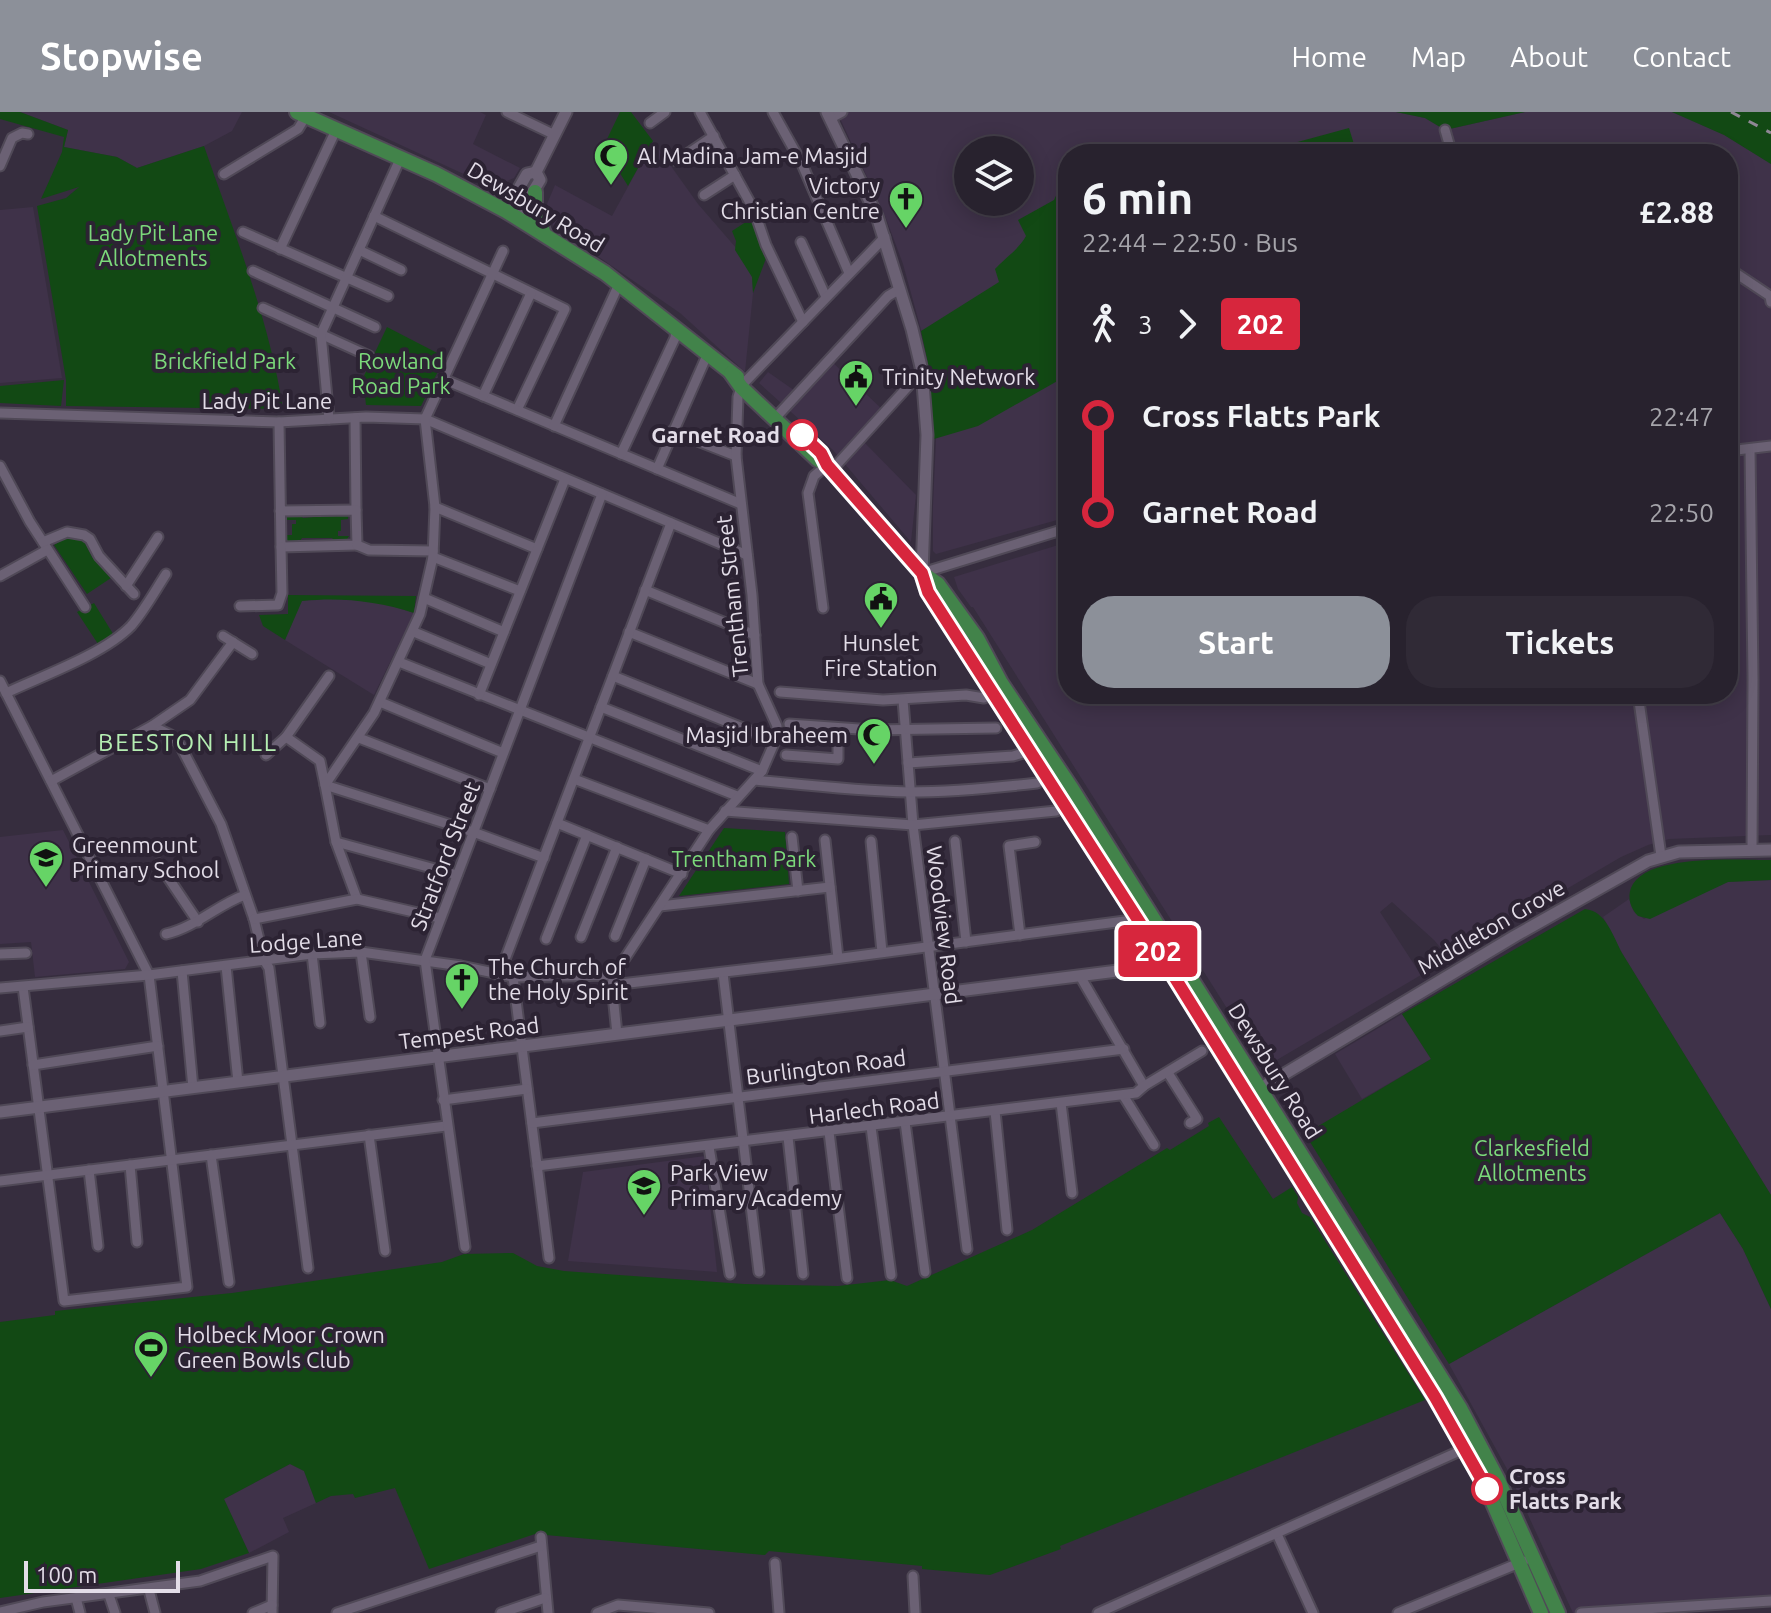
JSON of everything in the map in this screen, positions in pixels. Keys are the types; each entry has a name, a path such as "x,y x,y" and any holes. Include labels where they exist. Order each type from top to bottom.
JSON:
{"main road":[{"name":"Dewsbury Road","path":"302,114 512,214 619,284 675,334 708,353 731,373 817,459 830,468"},
{"path":"535,192 535,209 544,234"},
{"name":"Dewsbury Road","path":"743,385 821,453 830,468 922,573 938,584 962,616 991,691 1037,748 1354,1252 1443,1382 1527,1560 1558,1613"},
{"name":"Dewsbury Road","path":"1354,1252 1435,1397 1472,1445"},
{"path":"1435,1397 1443,1382"},
{"name":"Dewsbury Road","path":"1527,1560 1541,1613"}],"street":[{"path":"507,112 555,135"},
{"path":"536,172 566,112"},
{"path":"650,123 665,112"},
{"path":"700,112 754,210 770,253 803,322"},
{"path":"773,112 802,164 849,273"},
{"path":"842,112 829,115 885,237 922,371 927,435 922,573 1058,531"},
{"path":"224,174 298,129 302,114"},
{"path":"280,249 336,130"},
{"path":"1445,130 1449,144"},
{"path":"0,166 12,138 22,133 28,134"},
{"path":"677,161 714,136"},
{"path":"329,419 321,334 400,159"},
{"path":"512,214 535,192 540,180 536,172"},
{"path":"512,214 527,174 536,172"},
{"path":"704,195 735,175"},
{"path":"374,216 565,309 517,410"},
{"path":"243,232 388,296"},
{"path":"743,385 885,237"},
{"path":"801,242 826,297"},
{"path":"359,250 401,270"},
{"path":"325,785 380,702 414,632 433,554 435,507 425,419 503,251"},
{"path":"253,271 375,327"},
{"path":"1738,275 1770,296 1771,302"},
{"path":"554,426 619,284"},
{"path":"779,414 888,296 900,289"},
{"path":"483,396 531,293"},
{"path":"263,308 369,356"},
{"path":"621,454 675,334"},
{"path":"657,469 708,353"},
{"path":"823,608 808,493 814,476 830,468 860,439 922,371"},
{"path":"443,379 741,504"},
{"name":"Trentham Street","path":"743,385 738,397 736,456 758,684 777,726 775,741"},
{"name":"Lady Pit Lane","path":"0,413 279,422 355,418 425,419 747,555"},
{"path":"355,418 357,545"},
{"path":"240,606 278,605 282,593 279,422"},
{"path":"672,431 736,456"},
{"path":"1738,450 1771,446"},
{"path":"1750,449 1752,850"},
{"path":"0,466 45,546 85,607"},
{"path":"479,695 565,479"},
{"name":"Stratford Street","path":"465,1247 425,960 602,494"},
{"path":"435,507 537,549"},
{"path":"280,511 356,510"},
{"path":"499,975 671,523"},
{"path":"0,576 67,532 90,539 99,556 134,594"},
{"path":"126,586 158,537"},
{"path":"281,547 357,545 369,550 433,554 520,591"},
{"path":"6,693 75,662 117,638 132,624 166,574"},
{"path":"645,590 755,635"},
{"path":"424,598 504,632"},
{"path":"414,632 491,664"},
{"path":"629,632 758,684"},
{"path":"223,636 252,654"},
{"path":"51,781 152,726 190,700 233,642"},
{"path":"399,662 737,796"},
{"path":"266,755 286,737 329,676"},
{"path":"613,676 775,741 762,771 709,830 613,980 617,1034"},
{"path":"0,681 149,975 187,1287 64,1301 23,987"},
{"path":"780,692 903,700 991,691"},
{"name":"Woodview Road","path":"903,700 913,825 967,1249"},
{"path":"380,702 503,753"},
{"path":"1639,704 1661,856"},
{"path":"601,707 762,771"},
{"path":"789,724 873,730 996,728"},
{"path":"152,726 171,735 189,760 221,824 269,968 308,1268"},
{"path":"786,755 838,759 838,729"},
{"path":"871,745 873,730"},
{"path":"286,737 320,761 336,842 357,899"},
{"path":"359,738 490,789"},
{"path":"908,763 1013,756 1037,748"},
{"path":"574,779 709,830"},
{"path":"755,780 850,790 911,792 975,790 1037,783"},
{"path":"325,785 544,858"},
{"path":"725,811 913,825 1056,811"},
{"path":"557,823 682,874"},
{"path":"546,939 587,835"},
{"path":"792,837 798,891"},
{"path":"825,840 838,958"},
{"path":"871,841 882,952"},
{"path":"955,841 966,942"},
{"path":"336,842 457,875"},
{"path":"1020,935 1009,846 1035,842"},
{"path":"581,937 617,847"},
{"name":"Middleton Grove","path":"1254,1092 1630,870 1661,856 1679,852 1771,850"},
{"path":"615,936 646,859"},
{"path":"159,864 198,922"},
{"path":"660,906 830,887"},
{"path":"166,934 183,930 245,895"},
{"path":"254,919 357,899 440,918"},
{"name":"Lodge Lane","path":"0,988 149,975 312,954 361,952 425,960 513,977 613,980 723,973 1145,919"},
{"path":"361,952 370,1017"},
{"path":"0,954 26,953"},
{"path":"312,954 320,1023"},
{"name":"Tempest Road","path":"0,1112 1174,964"},
{"path":"226,966 238,1082"},
{"path":"182,971 193,1088"},
{"path":"723,973 759,1272"},
{"path":"1080,976 1144,1086"},
{"path":"513,977 549,1258"},
{"path":"0,1031 28,1027"},
{"path":"33,1065 158,1046"},
{"name":"Burlington Road","path":"532,1123 1124,1049"},
{"name":"Harlech Road","path":"537,1166 1136,1093 1202,1051"},
{"path":"1168,1073 1197,1119 1190,1123"},
{"path":"443,1100 527,1087"},
{"path":"1123,1095 1154,1145"},
{"path":"1061,1103 1072,1193"},
{"path":"995,1111 1007,1230"},
{"path":"905,1122 925,1272"},
{"path":"0,1181 446,1126"},
{"path":"871,1127 891,1275"},
{"path":"829,1132 847,1278"},
{"path":"369,1135 385,1251"},
{"path":"788,1137 803,1274"},
{"path":"709,1147 730,1274"},
{"path":"211,1155 229,1282"},
{"path":"130,1165 137,1242"},
{"path":"89,1170 98,1246"},
{"path":"1098,1613 1472,1445"},
{"path":"1277,1534 1313,1613"},
{"path":"337,1613 541,1542 548,1613"},
{"path":"0,1612 45,1608 76,1598 200,1581 273,1556 272,1609 253,1613"},
{"path":"1398,1613 1527,1560"},
{"path":"775,1563 779,1613"},
{"path":"913,1576 915,1613"},
{"path":"149,1590 155,1613"},
{"path":"109,1595 115,1613"},
{"path":"76,1598 80,1613"},
{"path":"501,1613 545,1598"},
{"path":"1582,1613 1683,1610 1771,1601"},
{"path":"597,1613 618,1605 709,1613"}],"shaded area":[{"path":"20,112 242,112 232,131 204,146 137,168 117,157 64,147 68,130"},
{"path":"329,112 480,112 486,115 473,144 520,168 514,178 492,187"},
{"path":"837,112 1396,112 1425,118 1445,130 1525,112 1672,112 1725,135 1771,164 1771,835 1669,839 1648,845 1621,857 1449,958 1392,902 1380,912 1421,975 1270,1064 1261,1062 973,607 958,589 954,577 1058,545 1058,704 1738,704 1738,144 1058,144 1058,520 936,554 933,551 933,505 936,439 926,348 903,264 885,216"},
{"path":"653,141 698,204 743,256 752,277 745,372 680,313 554,226 550,220 547,204 555,185 612,216"},
{"path":"33,207 62,378 0,383 0,210"},
{"path":"829,359 884,411 861,439 916,495 911,542 833,450 759,383 768,372 798,393"},
{"path":"331,598 383,603 414,613 374,695 285,640 301,601"},
{"name":"Greenmount Primary School","path":"63,830 129,962 125,969 35,977 31,942 0,944 0,837"},
{"path":"1771,880 1771,1195 1603,917 1629,899 1634,912 1644,919 1728,882"},
{"path":"1402,1014 1431,1059 1362,1099 1335,1054"},
{"name":"Park View Primary Academy","path":"705,1156 717,1272 568,1261 583,1172"},
{"path":"1720,1213 1743,1249 1771,1309 1771,1601 1573,1613 1507,1469 1449,1364"},
{"path":"290,1464 304,1471 316,1503 283,1518 289,1532 249,1553 224,1499"}],"green space":[{"path":"0,112 20,112 68,130 64,147 117,157 137,168 204,146 260,309 283,409 66,406 66,380 37,206 66,198 79,187 41,199 62,152 64,137 0,119"},
{"path":"620,112 631,112 653,141 628,186 618,170 615,172 613,167 597,160"},
{"path":"1396,112 1525,112 1445,130 1425,118"},
{"path":"1672,112 1771,112 1771,164 1724,135"},
{"path":"1349,128 1354,144 1290,144"},
{"path":"1058,191 1058,381 978,426 934,439 929,368 921,331 999,282 995,269 1026,236 1018,220 1034,216 1034,211 1054,200"},
{"path":"752,218 768,253 753,293 752,277 735,250 732,231"},
{"name":"Rowland Road Park","path":"387,327 445,357 421,406 366,405 363,378"},
{"path":"64,380 61,406 0,403 0,386"},
{"path":"287,514 299,514 303,518 348,514 348,519 341,520 338,536 349,536 346,541 302,538 299,542 287,542 287,535 292,535 292,524 296,524 296,520 287,520"},
{"path":"69,536 80,538 85,543 92,557 111,578 87,594 54,545"},
{"path":"288,595 416,596 414,613 359,601 302,601 285,640 263,626 259,615 288,614"},
{"path":"94,603 115,637 100,647 77,612"},
{"name":"Trentham Park","path":"724,828 785,832 789,884 679,896"},
{"path":"1771,860 1771,880 1728,882 1650,919 1638,916 1630,903 1631,888 1639,877 1654,869 1694,861"},
{"name":"Clarkesfield Allotments","path":"1585,909 1598,914 1608,925 1622,953 1771,1195 1771,1309 1743,1249 1720,1213 1449,1364 1305,1134 1431,1059 1402,1014"},
{"path":"1219,1117 1273,1199 1292,1187 1302,1213 1310,1217 1425,1400 990,1575 769,1551 765,1555 535,1534 429,1569 395,1488 355,1498 353,1494 331,1496 316,1503 304,1471 290,1464 224,1499 249,1553 201,1569 0,1598 0,1322 55,1315 55,1311 232,1293 442,1262 464,1254 513,1253 537,1266 564,1271 744,1284 838,1286 890,1280 907,1286 1032,1230 1167,1148 1170,1150"}],"railway":[{"path":"1731,112 1771,133"}],"bus line":[{"name":"202","path":"802,435 821,453 827,465 922,573 928,592 1167,965 1435,1397 1487,1489"}],"place":[{"name":"Al Madina Jam-e Masjid","path":"611,187"},
{"name":"Victory Christian Centre","path":"906,230"},
{"name":"Trinity Network","path":"856,408"},
{"name":"Garnet Road","path":"802,435"},
{"name":"Hunslet Fire Station","path":"881,630"},
{"name":"Masjid Ibraheem","path":"874,766"},
{"name":"Greenmount Primary School","path":"46,889"},
{"name":"The Church of the Holy Spirit","path":"462,1011"},
{"name":"Park View Primary Academy","path":"644,1217"},
{"name":"Holbeck Moor Crown Green Bowls Club","path":"151,1379"},
{"name":"Cross Flatts Park","path":"1487,1489"}],"district":[{"name":"BEESTON HILL","path":"188,743"}],"park label":[{"name":"Lady Pit Lane Allotments","path":"153,246"},
{"name":"Brickfield Park","path":"225,361"}]}
